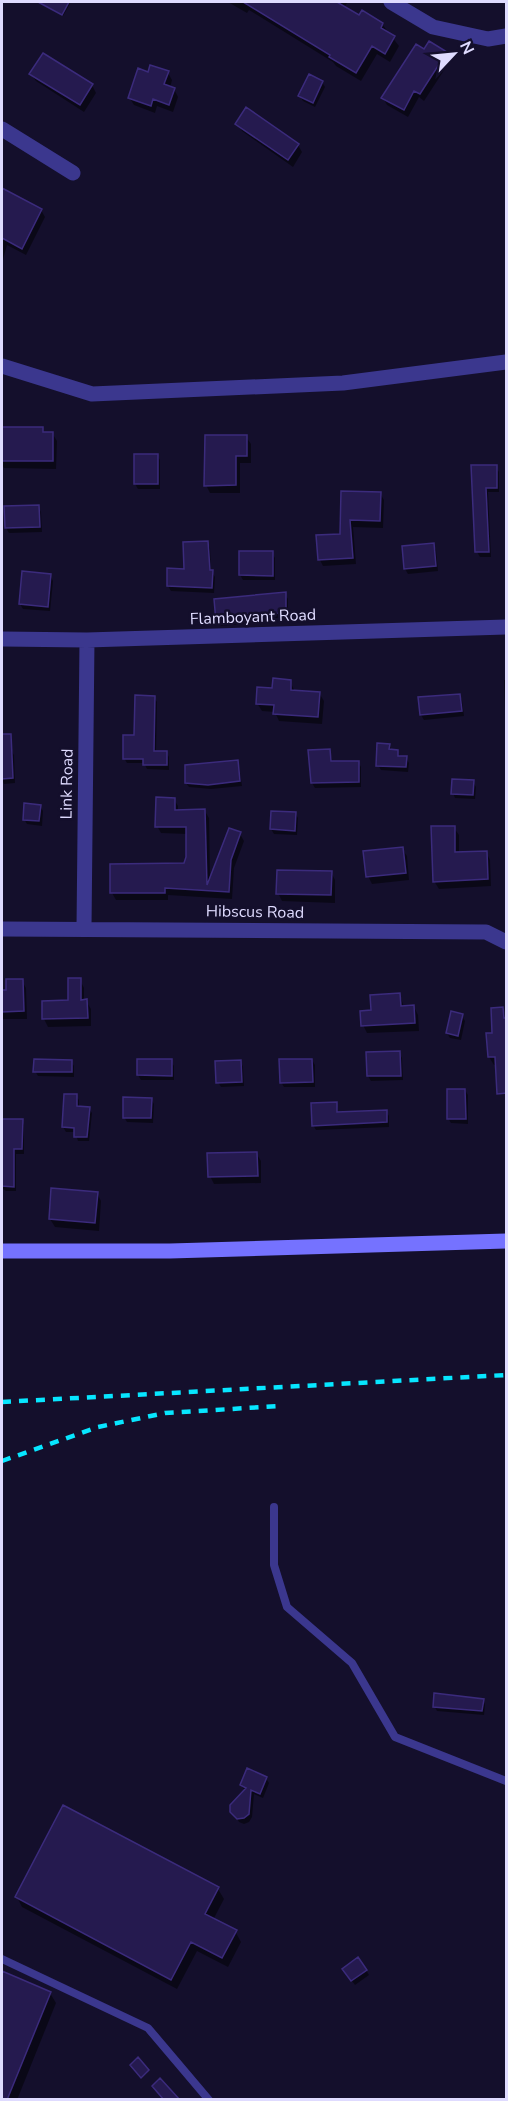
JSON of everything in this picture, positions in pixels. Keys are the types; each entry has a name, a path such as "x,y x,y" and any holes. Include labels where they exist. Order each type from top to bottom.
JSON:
{"street":[{"path":"391,2 433,27 488,39 507,36"},
{"path":"2,129 74,173"},
{"path":"2,366 92,394 342,383 507,362"},
{"name":"Flamboyant Road","path":"2,639 87,640 507,627"},
{"name":"Link Road","path":"84,928 87,640"},
{"name":"Hibscus Road","path":"2,928 486,932 507,942"},
{"path":"2,1251 170,1251 507,1241"}],"lane":[{"path":"274,1507 274,1565 287,1607 352,1663 395,1737 507,1781"},
{"path":"2,1959 148,2028 209,2100"}],"building":[{"path":"38,2 69,2 62,15"},
{"path":"243,2 337,2 359,15 362,10 383,23 381,28 395,36 385,54 372,46 356,73"},
{"path":"429,41 447,52 420,94 414,91 404,110 381,98 416,44 424,49"},
{"path":"43,53 93,84 80,105 29,74"},
{"path":"150,65 169,71 164,84 175,88 169,105 153,99 151,106 128,98 138,68 148,72"},
{"path":"309,74 323,81 313,103 298,96"},
{"path":"246,107 299,144 288,160 235,124"},
{"path":"2,188 42,209 22,249 2,238"},
{"path":"2,427 43,427 43,432 53,432 53,461 2,461"},
{"path":"205,435 247,435 247,456 236,456 236,485 204,486"},
{"path":"134,454 158,454 158,484 134,484"},
{"path":"471,465 497,465 497,488 486,488 489,552 475,552"},
{"path":"341,491 381,492 380,521 350,520 353,558 318,560 316,535 340,534"},
{"path":"39,505 40,527 5,528 4,506"},
{"path":"208,541 210,570 213,570 212,588 167,586 167,568 184,569 183,542"},
{"path":"434,543 436,566 404,569 402,546"},
{"path":"239,551 273,551 273,576 239,575"},
{"path":"22,571 51,574 48,607 19,604"},
{"path":"286,592 286,613 241,614 242,619 216,622 214,599"},
{"path":"273,678 291,680 291,690 320,692 318,717 273,714 274,705 256,704 257,687 272,688"},
{"path":"460,694 462,711 420,715 418,697"},
{"path":"135,695 155,696 154,751 167,751 167,765 143,765 143,759 123,759 123,735 134,735"},
{"path":"2,734 11,734 13,778 2,779"},
{"path":"377,743 390,744 389,749 398,750 398,756 407,756 406,767 376,766"},
{"path":"330,749 331,761 359,761 359,782 311,783 308,750"},
{"path":"238,760 240,781 208,785 185,783 185,765"},
{"path":"452,779 474,780 473,795 451,794"},
{"path":"156,797 175,798 175,810 205,809 207,885 229,828 241,832 231,860 229,892 165,888 165,893 110,893 110,864 184,863 186,827 155,827"},
{"path":"24,803 41,805 39,821 23,820"},
{"path":"271,811 296,812 295,831 270,829"},
{"path":"431,826 455,826 455,852 487,851 488,879 433,882"},
{"path":"403,847 406,873 366,877 363,851"},
{"path":"277,870 332,871 331,895 276,894"},
{"path":"68,978 81,978 81,1000 87,999 88,1018 42,1019 42,1001 68,1000"},
{"path":"6,979 23,979 24,1011 2,1012 2,990 6,990"},
{"path":"400,993 401,1006 414,1005 415,1023 361,1026 360,1011 371,1010 370,995"},
{"path":"503,1007 504,1018 507,1018 507,1093 497,1094 495,1057 488,1057 486,1033 492,1033 491,1008"},
{"path":"451,1011 463,1014 458,1036 446,1033"},
{"path":"400,1051 401,1076 367,1076 366,1052"},
{"path":"34,1059 72,1060 72,1072 33,1072"},
{"path":"137,1059 172,1059 172,1076 137,1075"},
{"path":"279,1059 312,1059 313,1082 280,1083"},
{"path":"241,1060 242,1082 216,1083 215,1061"},
{"path":"447,1089 465,1089 466,1119 447,1119"},
{"path":"64,1094 77,1094 77,1106 90,1107 87,1137 74,1137 74,1128 62,1127"},
{"path":"123,1097 152,1098 151,1118 123,1118"},
{"path":"337,1102 337,1112 387,1110 387,1122 312,1126 311,1103"},
{"path":"2,1119 23,1119 22,1149 14,1149 14,1187 2,1186"},
{"path":"257,1152 258,1176 208,1177 207,1153"},
{"path":"51,1188 98,1192 95,1223 49,1219"},
{"path":"434,1693 484,1699 482,1711 433,1707"},
{"path":"247,1768 267,1777 260,1794 251,1790 249,1814 237,1819 230,1812 230,1805 246,1788 240,1785"},
{"path":"63,1805 219,1887 205,1914 237,1930 222,1958 191,1942 171,1980 15,1897"},
{"path":"358,1957 367,1970 351,1981 342,1969"},
{"path":"2,1971 51,1992 7,2100 2,2100"},
{"path":"138,2057 149,2070 141,2078 130,2065"},
{"path":"160,2078 180,2100 164,2100 152,2086"}],"railway":[{"path":"2,1402 506,1375"},
{"path":"2,1461 98,1427 165,1413 280,1406"}]}
